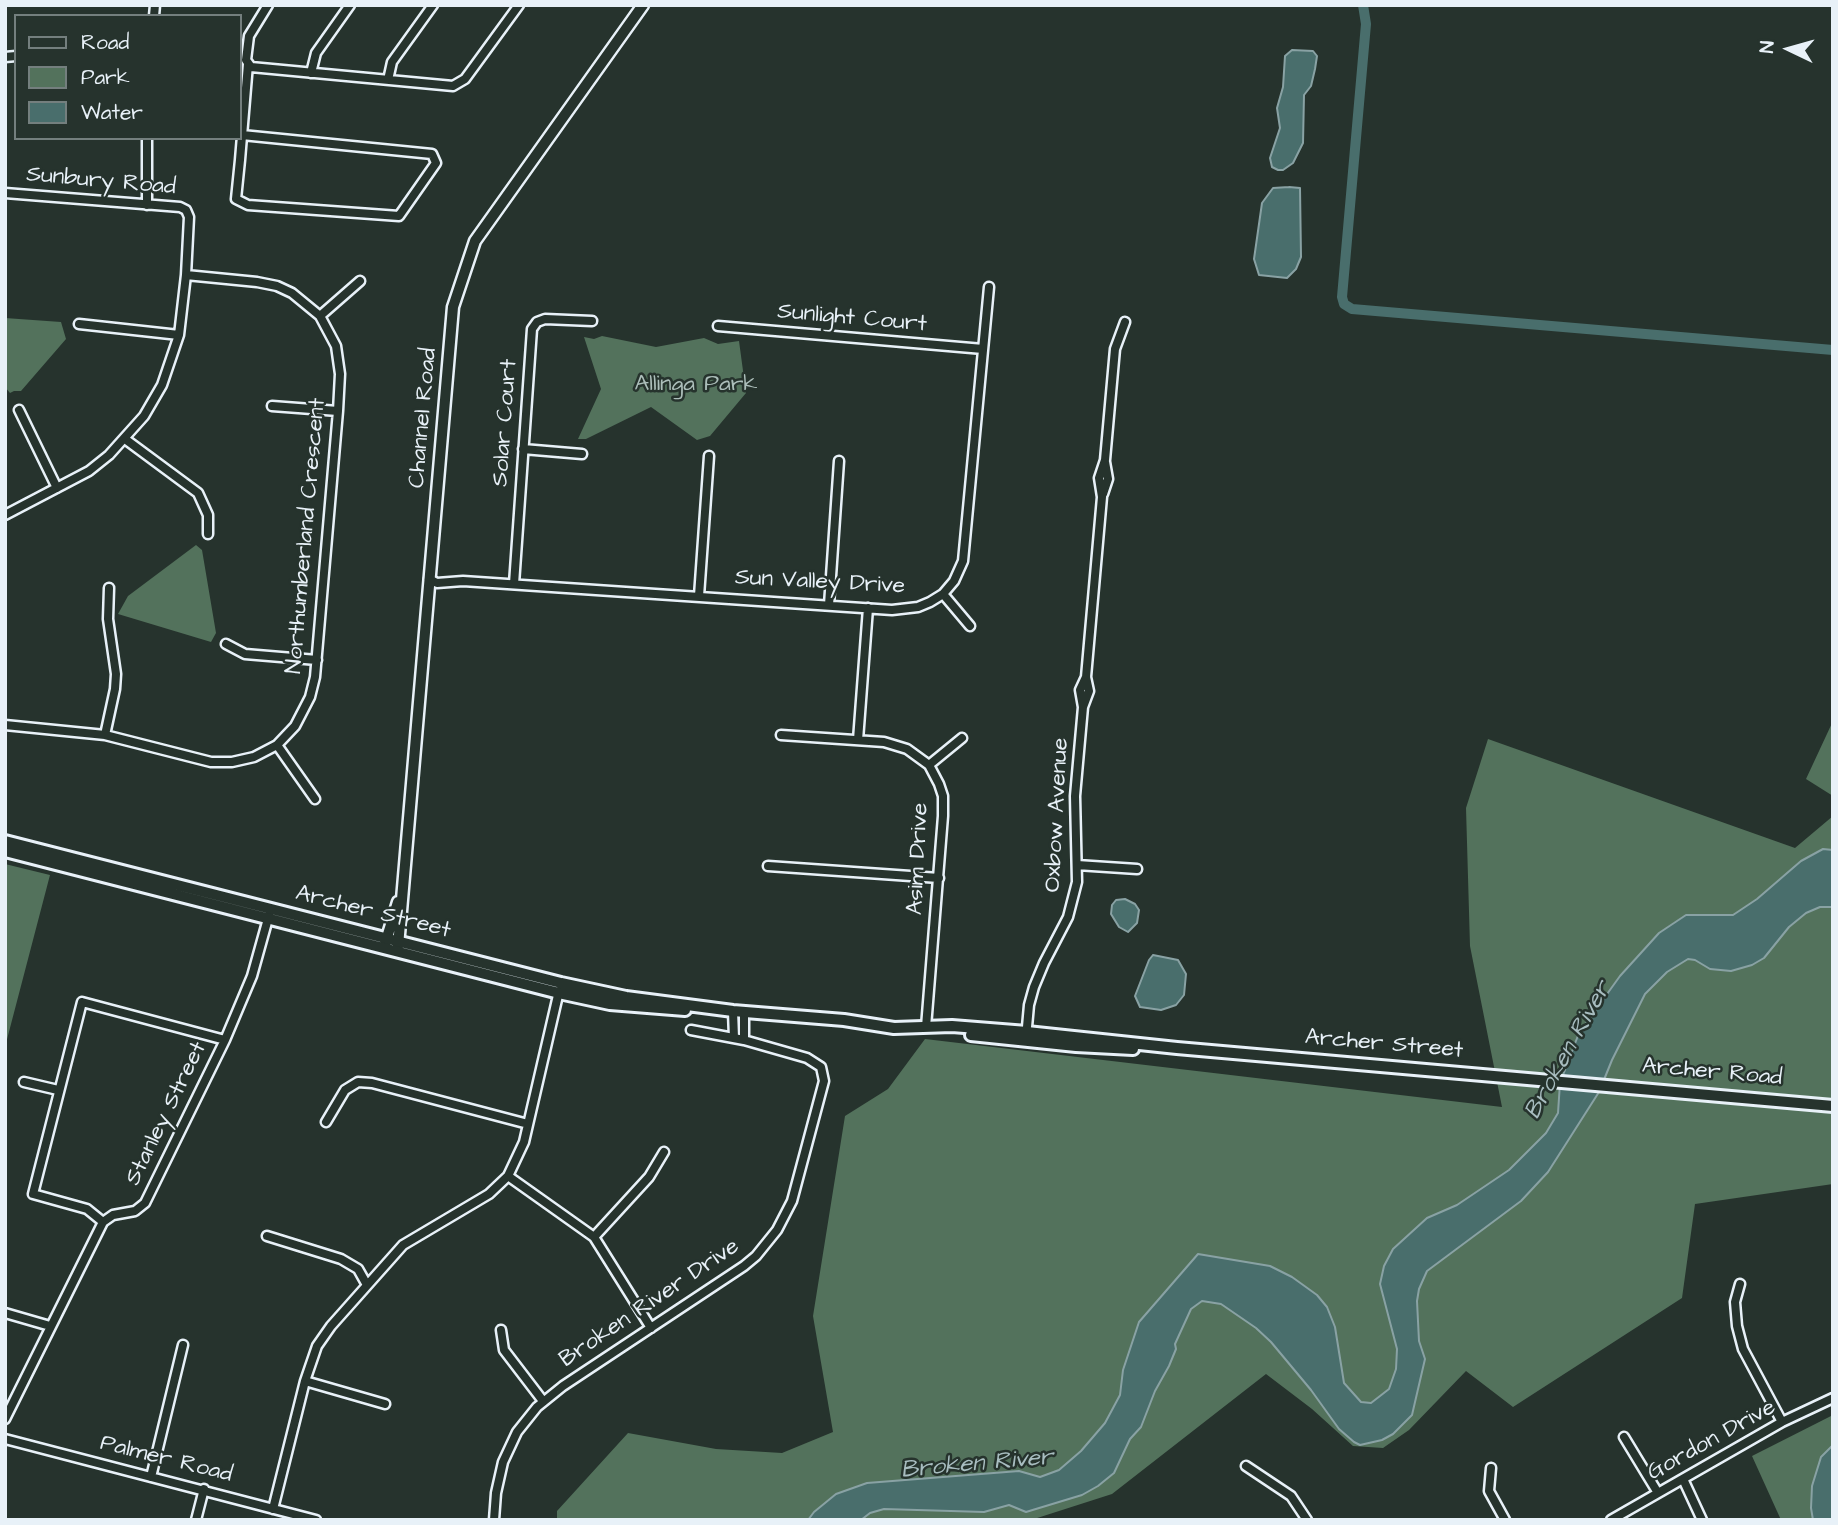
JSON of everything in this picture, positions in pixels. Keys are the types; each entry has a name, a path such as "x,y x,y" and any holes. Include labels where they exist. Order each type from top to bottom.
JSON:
{"main road":[{"name":"Archer Street","path":"5,841 24,850 199,896 560,988 625,1001 844,1020 894,1021 928,1027 952,1026 1027,1036 1587,1084"},
{"name":"Archer Street","path":"5,851 24,850"},
{"name":"Archer Road","path":"1587,1084 1833,1105"}],"street":[{"path":"242,140 236,199 248,205 399,216 436,163 432,153 242,135 249,36 268,5"},
{"path":"311,74 316,53 350,5"},
{"path":"388,80 392,61 433,5"},
{"path":"248,64 257,69 453,86 460,84 519,5"},
{"name":"Channel Road","path":"398,945 453,307 475,241 643,5"},
{"path":"147,140 147,205"},
{"name":"Sunbury Road","path":"5,193 180,207 186,210 189,217 186,275"},
{"path":"5,515 89,471 125,439 144,416 162,385 179,335 186,275"},
{"name":"Northumberland Crescent","path":"5,725 105,735 211,762 232,762 254,757 277,746 304,712 310,697 317,660 338,411 339,359 333,339 320,316 303,300 277,286 186,275"},
{"path":"320,316 360,281"},
{"path":"970,626 943,594 954,581 963,561 989,287"},
{"name":"Solar Court","path":"514,584 531,335 534,325 541,320 550,318 592,321"},
{"name":"Oxbow Avenue","path":"1027,1036 1034,987 1071,909 1077,882 1075,796 1083,707 1080,690 1086,677 1102,496 1099,478 1105,460 1115,349 1125,322"},
{"path":"79,324 179,335"},
{"name":"Sunlight Court","path":"718,326 984,349"},
{"path":"272,406 338,411"},
{"path":"19,410 57,488"},
{"path":"125,439 198,493 208,515 208,534"},
{"path":"523,449 582,454"},
{"path":"699,596 709,456"},
{"path":"829,605 839,461"},
{"name":"Sun Valley Drive","path":"429,579 438,576 463,581 902,610 918,607 943,594"},
{"path":"105,735 116,674 108,619 109,588"},
{"path":"858,740 868,608"},
{"path":"226,644 245,654 317,660"},
{"path":"781,735 884,742 907,749 929,765 962,738"},
{"path":"277,746 315,799"},
{"name":"Asim Drive","path":"928,1027 943,796 929,765"},
{"path":"1077,865 1136,869"},
{"path":"768,866 939,878"},
{"name":"Channel Road","path":"386,942 401,891"},
{"name":"Stanley Street","path":"103,1222 113,1215 135,1212 145,1203 225,1040 252,976 269,914"},
{"path":"274,1508 305,1381 317,1346 331,1326 403,1245 489,1194 508,1176 524,1142 560,988"},
{"path":"5,1419 103,1222 87,1209 33,1194 82,1002 225,1040"},
{"path":"734,1038 739,1012"},
{"path":"739,1012 744,1040"},
{"name":"Broken River Drive","path":"494,1520 498,1477 506,1454 517,1432 543,1401 756,1256 786,1215 797,1185 824,1082 823,1071 813,1060 744,1040 691,1030"},
{"path":"24,1082 58,1090"},
{"path":"326,1122 345,1090 358,1082 372,1083 528,1124"},
{"path":"594,1237 649,1177 664,1152"},
{"path":"508,1176 594,1237 651,1328"},
{"path":"267,1236 341,1259 359,1269 367,1285"},
{"path":"1740,1284 1735,1302 1743,1349 1782,1422"},
{"path":"5,1312 50,1326"},
{"path":"501,1330 505,1350 543,1401"},
{"path":"151,1477 183,1345"},
{"path":"305,1381 385,1404"},
{"name":"Gordon Drive","path":"1611,1520 1782,1422 1833,1398"},
{"path":"1624,1437 1658,1493"},
{"name":"Palmer Road","path":"5,1439 316,1520"},
{"path":"1246,1466 1292,1496 1307,1520"},
{"path":"1491,1468 1489,1491 1505,1520"},
{"path":"1683,1479 1702,1520"},
{"path":"195,1520 204,1489"}],"green space":[{"path":"5,318 61,322 66,339 21,391 10,393 5,387"},
{"name":"Allinga Park","path":"602,336 656,347 704,338 718,344 739,341 746,393 710,436 697,440 651,407 586,439 578,439 601,389 584,337 594,339"},
{"path":"196,545 202,550 216,633 211,642 118,614 128,596"},
{"path":"1833,721 1833,796 1806,779"},
{"path":"1488,739 1795,848 1833,816 1833,1184 1695,1204 1682,1298 1513,1407 1466,1371 1409,1430 1383,1448 1353,1446 1312,1409 1266,1374 1112,1494 1031,1520 557,1520 557,1511 628,1433 716,1449 782,1453 833,1432 813,1316 845,1116 888,1089 925,1039 1502,1107 1470,946 1466,808"},
{"path":"5,864 50,875 5,1047"},
{"path":"1833,1415 1833,1520 1781,1520 1752,1456"}],"water":[{"path":"1292,50 1313,51 1317,56 1311,86 1304,95 1303,143 1293,163 1283,170 1278,170 1272,167 1270,158 1280,128 1277,108 1283,87 1285,56"},
{"path":"1273,188 1300,188 1301,257 1296,269 1287,278 1259,275 1254,259 1262,203"},
{"path":"1823,849 1833,850 1833,907 1820,907 1806,913 1789,927 1764,958 1752,965 1731,971 1710,969 1688,959 1667,972 1645,994 1599,1092 1548,1172 1521,1201 1427,1271 1417,1301 1419,1341 1425,1359 1412,1415 1393,1434 1382,1440 1360,1445 1354,1442 1339,1429 1311,1390 1256,1328 1221,1304 1202,1301 1191,1309 1141,1427 1130,1439 1114,1473 1082,1495 1026,1512 1009,1505 984,1512 884,1509 870,1513 861,1520 808,1520 836,1494 867,1483 1019,1471 1040,1477 1059,1470 1081,1451 1105,1423 1120,1395 1123,1370 1139,1322 1198,1254 1270,1266 1292,1277 1317,1295 1327,1307 1335,1327 1344,1383 1361,1402 1371,1403 1389,1389 1396,1369 1397,1349 1380,1284 1384,1266 1393,1249 1427,1218 1457,1205 1509,1170 1546,1133 1558,1113 1560,1083 1579,1033 1620,976 1659,933 1686,915 1733,915 1757,899 1801,861"},
{"path":"1125,899 1135,904 1139,910 1137,923 1128,932 1119,927 1111,914 1116,900"},
{"path":"1153,955 1178,960 1186,974 1184,995 1176,1005 1161,1010 1140,1007 1135,996"},
{"path":"1833,1445 1833,1520 1813,1520 1812,1486 1821,1457"}],"waterway":[{"path":"1363,5 1366,24 1342,297 1344,304 1352,309 1833,350"}],"water label":[{"name":"Broken River","path":"1569,1051"},
{"name":"Broken River","path":"977,1465"}]}
